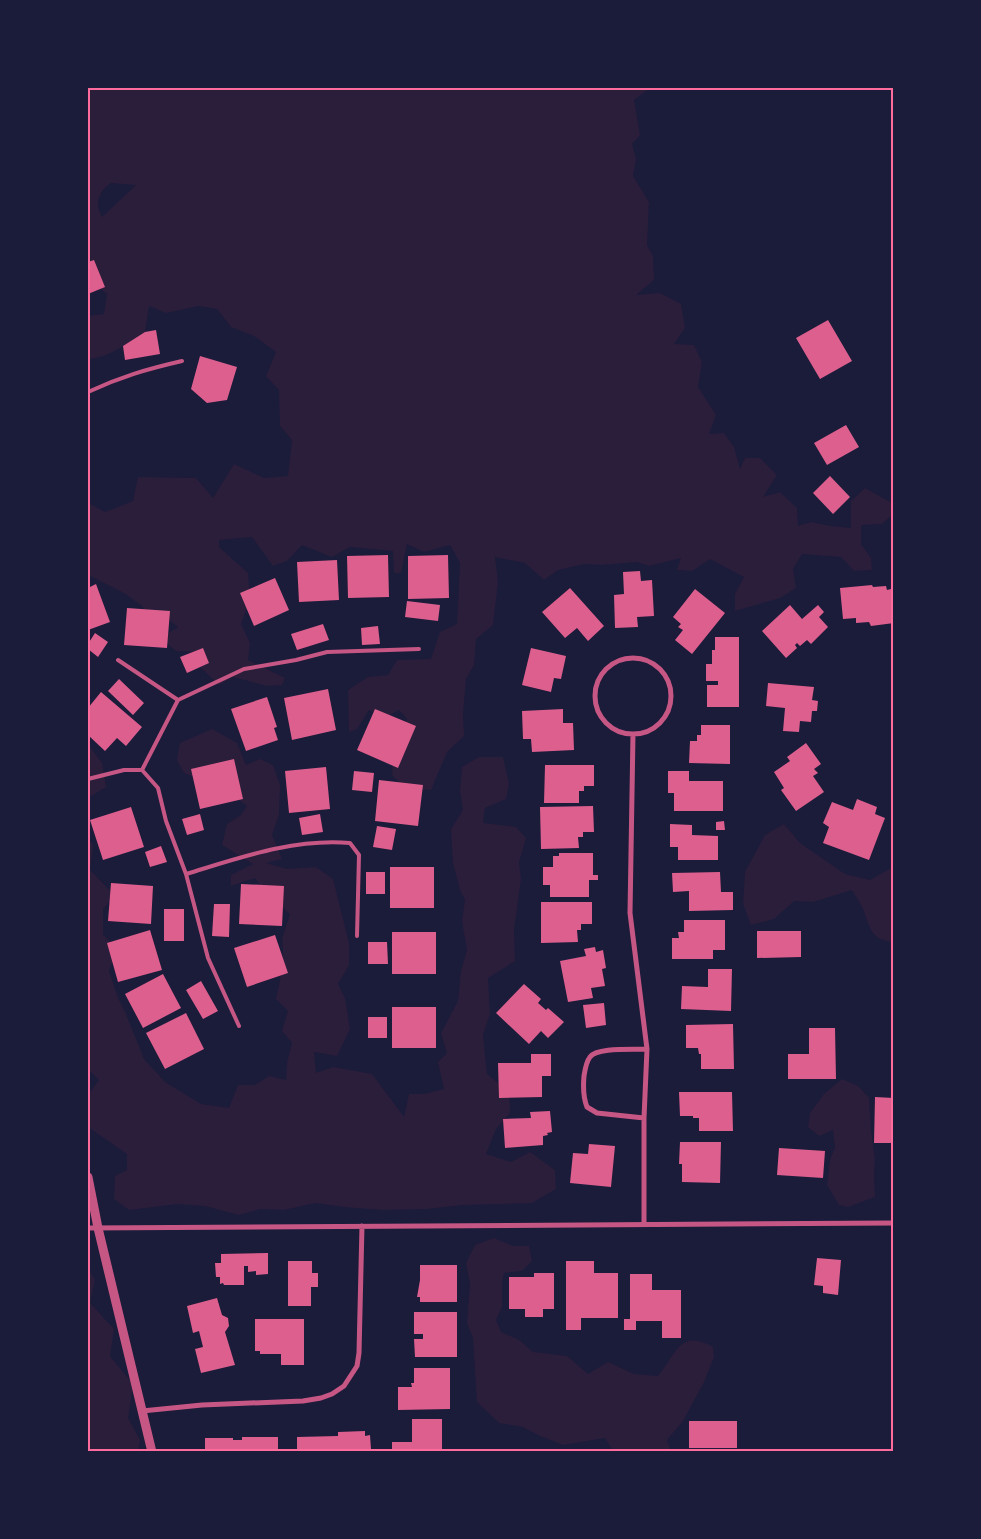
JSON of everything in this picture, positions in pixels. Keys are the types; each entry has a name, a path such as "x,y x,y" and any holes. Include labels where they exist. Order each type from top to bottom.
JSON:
{"street":[{"path":"626,659 638,659 650,663 661,670 668,681 671,693 670,705 665,717 656,726 645,732 633,734 620,732 610,726 601,717 596,706 595,694 598,682 604,671 614,663 626,659"},
{"path":"633,734 630,913 647,1049 644,1118 644,1224"},
{"path":"644,1118 596,1113 587,1107 584,1097 584,1080 590,1056 599,1051 647,1049"},
{"path":"88,1177 98,1228 152,1452"},
{"path":"88,1228 894,1223"},
{"path":"142,1411 202,1405 303,1401 332,1394 344,1386 357,1366 359,1353 362,1226"}],"lane":[{"path":"88,392 143,370 182,361"},
{"path":"142,770 178,700 244,669 296,660 327,652 419,649"},
{"path":"118,660 178,700"},
{"path":"88,779 124,770 142,770 158,788 166,821 186,874 208,958 238,1026"},
{"path":"186,874 276,849 315,843 350,843 359,855 357,936"}],"shaded area":[{"path":"88,88 650,88 634,100 640,135 632,144 636,159 633,176 649,202 647,245 653,256 654,280 636,295 660,293 681,304 685,328 674,344 694,345 702,362 698,387 716,415 709,434 724,433 734,447 740,469 745,458 760,458 777,475 763,497 780,492 797,508 798,526 811,522 851,528 851,501 865,488 892,503 893,514 882,524 861,525 861,544 871,558 872,570 854,571 841,557 802,554 793,569 796,588 780,598 735,611 735,594 744,577 710,559 692,571 677,570 681,558 649,566 637,562 601,565 584,564 558,570 544,580 525,563 495,557 498,582 493,625 476,639 474,665 466,679 463,715 464,736 447,752 431,790 405,789 392,775 393,760 401,746 407,719 399,710 384,718 369,710 357,729 349,732 348,690 368,677 388,675 397,660 431,659 440,632 457,624 460,563 450,545 424,552 407,544 401,573 394,573 393,551 350,547 332,557 302,545 287,561 273,566 252,537 219,540 219,547 248,573 250,599 241,624 250,643 248,660 285,678 282,685 267,686 233,677 219,685 200,667 198,652 176,651 161,638 178,627 165,617 148,618 142,606 124,593 88,575 88,503 105,512 133,501 138,477 196,478 213,498 234,464 264,478 288,476 292,440 280,426 279,390 266,376 276,352 254,336 231,327 217,309 199,306 166,313 149,306 145,332 111,353 88,359 88,316 104,314 107,294 88,279","holes":["111,183 136,185 102,217 98,202 103,190 107,186"]},
{"path":"212,729 237,743 246,765 260,759 273,765 280,785 279,814 272,835 282,859 266,863 287,869 316,867 333,879 349,943 349,965 338,984 345,998 350,1029 337,1056 314,1052 316,1073 333,1067 372,1074 404,1117 409,1094 424,1094 444,1089 438,1062 447,1053 441,1033 458,1001 461,971 467,950 462,921 465,900 460,890 453,863 451,829 463,810 460,791 462,767 479,757 503,757 509,784 506,799 485,808 483,823 516,827 526,838 519,862 521,879 514,929 515,961 488,978 490,1014 483,1035 487,1074 509,1092 510,1113 496,1129 486,1154 511,1162 530,1152 555,1170 556,1189 532,1203 383,1210 315,1203 284,1210 260,1209 239,1215 205,1206 178,1204 129,1210 114,1199 115,1176 127,1170 127,1154 88,1127 88,1095 99,1080 88,1069 88,838 93,845 90,870 115,896 103,909 103,935 117,948 109,971 118,998 144,1059 165,1082 201,1104 229,1108 238,1085 255,1085 269,1076 286,1080 287,1063 292,1043 282,1031 288,1011 276,999 283,951 282,939 290,914 269,896 255,878 231,886 231,875 253,864 222,845 227,824 241,815 247,806 226,790 184,773 177,760 180,743"},
{"path":"88,744 102,763 106,787 88,797"},
{"path":"784,824 800,843 845,874 870,880 893,867 893,942 885,941 875,935 852,890 813,902 794,901 774,919 751,925 743,904 745,872 765,835"},
{"path":"842,1079 858,1086 869,1098 875,1159 875,1197 848,1207 839,1205 827,1185 830,1160 835,1147 833,1130 819,1136 808,1127 810,1113 824,1094"},
{"path":"494,1238 513,1246 529,1246 532,1261 522,1271 504,1273 502,1307 496,1320 501,1332 519,1340 533,1352 567,1356 588,1374 608,1362 634,1374 658,1376 679,1346 685,1342 702,1342 713,1347 714,1357 704,1382 683,1421 667,1440 671,1451 613,1451 605,1438 563,1445 523,1427 499,1423 477,1402 473,1338 467,1323 470,1284 466,1263 475,1245"},
{"path":"88,1268 95,1280 90,1303 114,1329 110,1356 133,1384 128,1418 140,1440 138,1451 88,1451"}],"building":[{"path":"94,260 105,287 88,294 88,262"},
{"path":"828,320 852,361 820,379 796,338"},
{"path":"156,330 160,354 125,360 123,346 145,332"},
{"path":"200,356 237,367 227,400 207,403 191,389"},
{"path":"846,425 859,447 827,465 814,443"},
{"path":"830,476 850,497 833,514 813,493"},
{"path":"388,555 389,597 348,598 347,556"},
{"path":"448,555 449,598 408,599 408,556"},
{"path":"337,560 339,600 299,602 297,562"},
{"path":"640,571 641,581 652,580 654,616 637,617 638,627 615,628 614,595 624,594 623,572"},
{"path":"275,578 289,610 254,626 240,593"},
{"path":"96,584 110,622 88,630 88,588"},
{"path":"872,585 873,587 886,586 887,590 891,589 894,623 871,626 869,622 856,623 856,618 843,619 840,588"},
{"path":"570,588 604,626 588,641 577,628 565,638 542,612"},
{"path":"695,589 725,613 692,654 675,640 683,630 678,627 681,624 673,617"},
{"path":"407,601 440,605 438,621 405,617"},
{"path":"790,605 802,619 818,605 824,612 819,617 828,627 811,644 807,640 800,646 797,643 795,645 797,648 786,658 762,631"},
{"path":"127,608 170,611 167,648 124,645"},
{"path":"323,624 329,640 297,650 291,634"},
{"path":"378,626 380,644 362,645 361,628"},
{"path":"95,633 108,642 98,657 88,649 88,644"},
{"path":"715,637 739,637 739,707 707,707 707,685 718,685 718,681 706,681 706,664 712,664 712,650 715,650"},
{"path":"203,648 209,663 187,673 180,657"},
{"path":"531,648 566,656 561,679 554,678 551,692 522,685"},
{"path":"119,679 144,703 133,715 108,691"},
{"path":"768,683 814,687 812,700 818,701 817,711 812,711 811,722 800,721 799,732 783,731 785,708 766,706"},
{"path":"328,689 336,730 292,740 284,698"},
{"path":"101,692 142,727 126,746 117,738 105,751 88,735 88,708"},
{"path":"267,697 277,727 274,728 278,740 246,751 231,709"},
{"path":"375,709 416,726 398,768 357,750"},
{"path":"563,709 563,723 573,723 574,750 532,752 531,739 523,739 522,711"},
{"path":"701,725 730,725 730,764 689,763 690,741 697,741 697,735 701,735"},
{"path":"806,743 821,764 814,769 818,773 813,776 824,792 796,811 781,790 784,788 774,772 790,761 787,757"},
{"path":"234,759 243,799 200,809 191,769"},
{"path":"545,765 594,765 594,786 584,786 584,791 579,791 579,803 544,803"},
{"path":"326,767 330,809 289,813 285,771"},
{"path":"354,771 374,773 372,792 352,790"},
{"path":"668,771 689,771 689,781 723,781 723,811 674,811 674,793 668,793"},
{"path":"379,780 423,785 418,826 375,821"},
{"path":"857,799 877,807 875,814 885,818 869,860 823,843 829,827 823,823 832,802 853,810"},
{"path":"593,806 594,832 583,832 583,837 578,837 579,848 541,849 540,807"},
{"path":"131,807 144,847 103,860 90,820"},
{"path":"200,814 204,830 187,835 182,819"},
{"path":"320,814 323,832 302,835 299,818"},
{"path":"724,821 725,830 716,830 716,822"},
{"path":"670,824 692,825 692,835 718,836 718,860 678,860 678,847 670,847"},
{"path":"377,826 396,829 392,850 373,847"},
{"path":"161,846 167,862 150,867 145,852"},
{"path":"559,853 593,853 593,875 598,875 598,880 589,880 589,897 550,897 550,885 543,885 543,867 553,867 553,856 559,856"},
{"path":"390,867 434,867 434,908 390,908"},
{"path":"366,872 385,872 385,894 366,894"},
{"path":"720,872 721,892 733,892 733,910 689,911 689,891 673,892 672,873"},
{"path":"111,883 153,886 151,924 108,921"},
{"path":"241,884 284,886 282,926 239,924"},
{"path":"541,902 592,902 592,924 581,924 581,930 577,930 578,942 541,943"},
{"path":"214,904 230,904 229,937 212,936"},
{"path":"164,909 184,909 184,941 164,941"},
{"path":"684,920 725,920 725,950 713,950 713,959 672,959 672,938 679,938 678,932 684,932"},
{"path":"150,930 162,970 118,982 107,943"},
{"path":"757,931 801,931 801,957 757,958"},
{"path":"392,932 436,932 436,974 392,974"},
{"path":"275,935 288,973 247,987 234,948"},
{"path":"368,942 387,942 388,964 368,964"},
{"path":"595,947 596,952 603,950 606,968 602,969 605,986 591,988 593,998 568,1002 560,961 586,956 584,949"},
{"path":"708,969 732,969 731,1011 681,1009 682,986 708,987"},
{"path":"163,974 181,1008 143,1028 125,994"},
{"path":"201,981 218,1011 203,1019 186,990"},
{"path":"524,984 541,999 538,1003 546,1010 548,1008 564,1022 548,1038 541,1031 529,1044 496,1013"},
{"path":"604,1003 606,1025 586,1028 583,1005"},
{"path":"392,1007 436,1007 436,1048 392,1048"},
{"path":"186,1013 204,1049 165,1069 146,1033"},
{"path":"368,1017 387,1017 387,1038 368,1038"},
{"path":"733,1024 734,1069 701,1069 701,1054 699,1054 698,1048 686,1048 686,1025"},
{"path":"809,1028 835,1028 836,1079 788,1079 788,1054 809,1054"},
{"path":"531,1054 551,1054 551,1076 542,1076 542,1097 499,1098 498,1063 531,1063"},
{"path":"679,1092 732,1092 733,1131 699,1131 699,1118 680,1116"},
{"path":"875,1097 894,1098 894,1143 874,1143"},
{"path":"550,1111 552,1132 543,1136 543,1145 505,1148 503,1119 531,1118 530,1112"},
{"path":"680,1142 721,1142 720,1183 682,1182 682,1164 679,1164"},
{"path":"589,1144 615,1146 611,1187 570,1183 573,1153 588,1154"},
{"path":"779,1148 825,1151 823,1178 777,1175"},
{"path":"268,1253 268,1274 256,1275 256,1271 248,1272 248,1266 244,1266 244,1285 220,1284 220,1277 216,1277 215,1263 221,1263 221,1254"},
{"path":"817,1258 841,1260 838,1295 823,1293 823,1286 814,1285"},
{"path":"288,1261 312,1261 312,1273 318,1273 318,1287 311,1287 311,1306 288,1306"},
{"path":"566,1261 594,1261 594,1273 618,1273 618,1318 581,1318 581,1330 566,1330"},
{"path":"420,1265 457,1265 457,1302 420,1302 420,1297 417,1297"},
{"path":"534,1273 554,1273 554,1309 543,1309 543,1317 525,1317 525,1309 509,1309 509,1277 534,1277"},
{"path":"630,1274 652,1274 652,1290 681,1290 681,1338 662,1338 662,1321 636,1321 636,1330 624,1330 624,1319 630,1319"},
{"path":"217,1298 222,1315 228,1318 229,1326 225,1332 235,1365 201,1373 195,1349 203,1347 199,1331 193,1333 187,1306"},
{"path":"414,1312 457,1312 457,1357 415,1357 414,1339 423,1339 423,1334 414,1334"},
{"path":"255,1319 304,1319 304,1365 281,1365 281,1354 260,1354 260,1351 255,1351"},
{"path":"414,1368 450,1368 450,1409 398,1410 398,1387 412,1387 411,1383 414,1383"},
{"path":"412,1419 442,1419 442,1452 392,1452 392,1442 412,1442"},
{"path":"689,1421 737,1421 737,1448 689,1448"},
{"path":"365,1431 365,1436 370,1435 371,1449 362,1449 362,1452 297,1452 297,1437 338,1436 338,1432"},
{"path":"242,1437 278,1437 278,1452 205,1452 205,1438 233,1438 233,1440 242,1440"}]}
